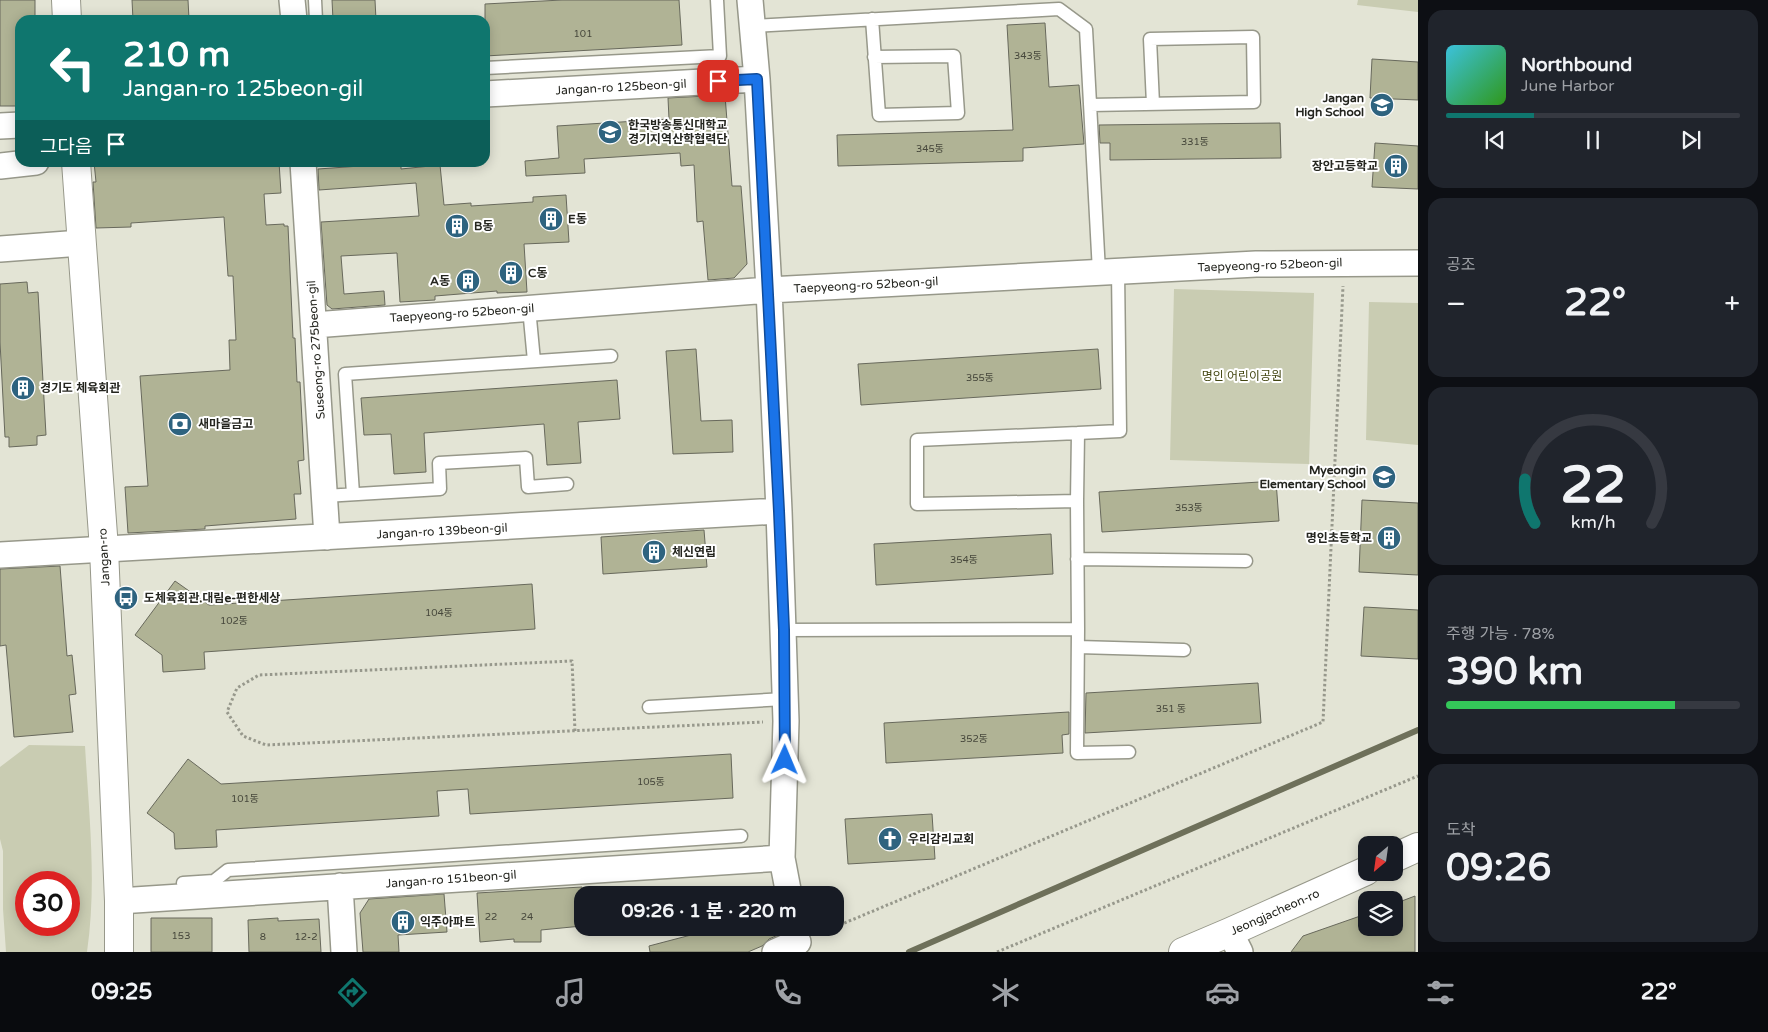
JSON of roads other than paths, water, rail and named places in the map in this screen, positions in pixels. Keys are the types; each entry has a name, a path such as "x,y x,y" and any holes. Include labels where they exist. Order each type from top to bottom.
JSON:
{"main road":[{"path":"66,0 68,15"},
{"name":"Jangan-ro","path":"76,167 104,549 119,901 115,947"},
{"path":"1403,854 1418,847"},
{"name":"Jeongjacheon-ro","path":"1183,952 1235,942 1358,875"}],"street":[{"path":"292,0 294,15"},
{"path":"750,0 757,79 769,290 779,511 786,710 782,858 787,886"},
{"name":"Jangan-ro 125beon-gil","path":"490,94 757,79"},
{"path":"0,126 15,125"},
{"path":"0,166 15,164"},
{"name":"Suseong-ro 275beon-gil","path":"303,167 328,537"},
{"path":"0,250 82,242"},
{"name":"Taepyeong-ro 52beon-gil","path":"314,325 769,290 1256,264 1418,263"},
{"name":"Jangan-ro 139beon-gil","path":"0,555 779,511"},
{"name":"Jangan-ro 151beon-gil","path":"119,901 340,886 406,870 782,858"},
{"path":"340,886 344,952"},
{"path":"775,952 797,941"}],"lane":[{"path":"315,0 316,15"},
{"path":"490,68 720,56 716,0"},
{"path":"752,26 872,19 1060,4 1086,29 1090,105 1108,272 1120,432 917,440 917,504 1077,501"},
{"path":"872,19 874,57 879,115 958,113 954,56 874,57"},
{"path":"1090,105 1153,104 1254,102 1253,37 1150,39 1153,104"},
{"path":"529,308 534,361"},
{"path":"353,494 345,374 611,356"},
{"path":"1078,433 1077,753 1129,752"},
{"path":"325,496 440,489 438,463 526,458 528,486 567,484"},
{"path":"1077,559 1246,561"},
{"path":"784,630 1078,629"},
{"path":"1078,647 1184,650"},
{"path":"649,707 786,710"},
{"path":"183,883 214,880 228,870 406,870 741,836"}],"waterway":[{"path":"909,952 1418,730"}],"place":[{"name":"Jangan High School","path":"1382,105"},
{"name":"한국방송통신대학교 경기지역산학협력단","path":"610,132"},
{"name":"장안고등학교","path":"1396,166"},
{"name":"E동","path":"551,219"},
{"name":"B동","path":"457,226"},
{"name":"C동","path":"511,273"},
{"name":"A동","path":"468,281"},
{"name":"경기도 체육회관","path":"23,388"},
{"name":"새마을금고","path":"180,424"},
{"name":"Myeongin Elementary School","path":"1384,477"},
{"name":"명인초등학교","path":"1389,538"},
{"name":"체신연립","path":"654,552"},
{"name":"도체육회관.대림e-편한세상","path":"126,598"},
{"name":"우리감리교회","path":"890,839"},
{"name":"익주아파트","path":"403,922"}],"park label":[{"name":"명인 어린이공원","path":"1242,376"}]}
